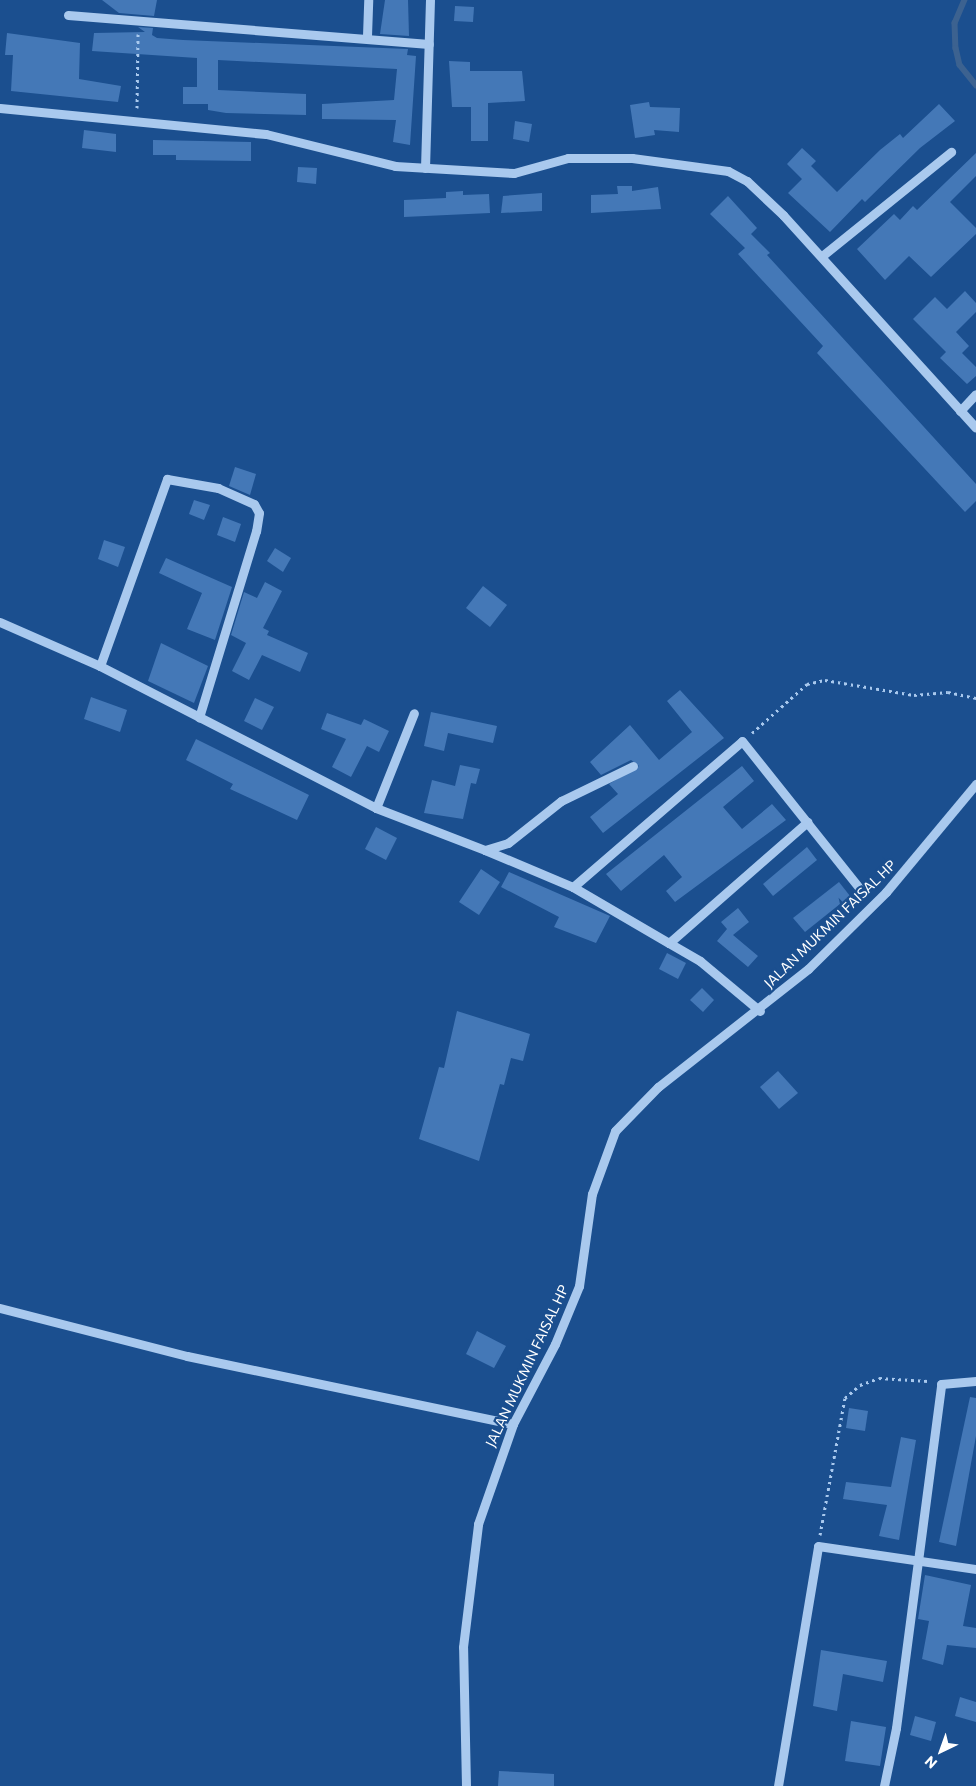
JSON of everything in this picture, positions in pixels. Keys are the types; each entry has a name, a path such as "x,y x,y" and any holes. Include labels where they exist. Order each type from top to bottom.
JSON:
{"street":[{"path":"367,36 368,0"},
{"path":"425,168 430,0"},
{"path":"68,15 367,36 429,44"},
{"path":"0,108 136,118 266,134 396,166 514,173 555,160 632,158 728,171 747,181 822,256 976,428"},
{"path":"822,256 951,152"},
{"path":"960,411 976,394"},
{"path":"100,666 167,479 218,488 254,504 260,512 256,531 199,717"},
{"path":"0,622 100,666 376,808 485,850 573,888 700,961 760,1011"},
{"path":"376,808 414,712"},
{"path":"573,888 742,742 860,889"},
{"path":"485,850 508,843 561,800 633,766"},
{"name":"JALAN MUKMIN FAISAL HP","path":"466,1786 463,1647 470,1575 478,1524 513,1424 579,1286 592,1194 615,1131 658,1087 760,1011 886,892 976,784"},
{"path":"669,943 807,822"},
{"path":"0,1308 187,1356 513,1424"},
{"path":"884,1786 941,1384 976,1381"},
{"path":"778,1786 818,1546 976,1569"}],"path":[{"path":"136,118 137,19"},
{"path":"742,742 785,700 807,684 825,680 914,695 948,692 976,698"},
{"path":"818,1546 845,1398 860,1385 879,1378 904,1376 941,1384"}],"building":[{"path":"102,0 157,0 154,16 119,13"},
{"path":"385,0 408,0 409,36 380,34"},
{"path":"455,6 474,7 473,22 454,21"},
{"path":"138,27 153,28 152,35 157,38 408,49 407,55 416,56 410,145 393,142 396,120 322,119 322,104 394,100 397,69 218,60 218,90 306,94 306,115 226,113 208,110 208,104 183,104 183,87 197,87 197,58 92,51 94,33 145,32"},
{"path":"7,33 80,43 79,79 121,86 118,102 11,91 13,55 5,55"},
{"path":"449,61 470,62 470,71 522,71 525,101 488,103 488,141 471,141 471,107 452,107"},
{"path":"649,102 650,107 680,108 679,132 654,130 655,135 635,138 630,105"},
{"path":"939,104 955,121 920,148 865,202 862,199 830,232 788,193 802,179 787,164 802,148 816,161 811,166 837,192 880,150 900,134 903,138"},
{"path":"515,121 532,124 529,142 513,139"},
{"path":"84,130 116,134 116,152 82,148"},
{"path":"153,140 251,142 251,161 176,160 176,155 153,155"},
{"path":"976,153 976,176 950,202 976,228 976,234 931,277 909,256 885,280 857,249 894,214 900,220 913,206 917,210"},
{"path":"298,167 317,168 316,184 297,182"},
{"path":"617,186 632,186 632,191 658,187 661,209 591,213 591,195 618,194"},
{"path":"463,191 463,195 489,194 490,213 404,217 404,200 446,198 446,192"},
{"path":"542,193 542,211 501,213 503,196"},
{"path":"728,196 757,228 751,234 770,253 767,255 976,484 976,501 965,512 817,353 823,346 738,254 745,248 710,214"},
{"path":"965,291 976,303 976,312 956,332 969,346 962,353 976,367 976,376 967,384 940,358 946,352 913,319 935,297 947,309"},
{"path":"235,467 256,474 250,495 229,486"},
{"path":"194,500 210,505 204,520 189,514"},
{"path":"223,517 241,524 235,542 217,535"},
{"path":"104,540 125,547 118,567 98,559"},
{"path":"275,548 291,558 283,572 267,561"},
{"path":"166,558 232,587 215,640 187,629 202,593 159,573"},
{"path":"265,582 282,591 263,628 269,631 267,635 308,653 300,672 262,655 249,680 232,671 246,643 231,635 244,592 257,598"},
{"path":"483,586 507,605 490,627 466,608"},
{"path":"161,643 208,666 194,703 148,681"},
{"path":"680,690 724,738 603,833 590,817 618,794 609,784 639,766 631,760 601,775 590,762 630,725 659,760 692,732 667,701"},
{"path":"91,697 127,710 120,732 84,719"},
{"path":"255,698 274,707 262,730 244,721"},
{"path":"431,712 497,726 493,743 448,733 444,751 424,746"},
{"path":"327,713 361,725 364,719 389,731 379,752 367,746 351,777 332,767 346,739 321,729"},
{"path":"196,739 309,795 297,820 230,789 233,784 186,760"},
{"path":"460,765 480,769 476,784 471,783 463,819 424,813 432,780 455,786"},
{"path":"742,766 754,781 723,807 742,829 772,804 786,820 675,902 666,891 682,877 664,855 621,891 606,874"},
{"path":"376,827 397,838 386,860 365,849"},
{"path":"807,847 817,860 773,896 763,884"},
{"path":"481,869 500,882 479,915 459,902"},
{"path":"509,872 610,916 596,943 554,927 559,917 501,887"},
{"path":"839,882 850,896 805,932 793,918"},
{"path":"738,908 749,922 733,935 758,956 748,967 717,941 727,929 721,922"},
{"path":"667,953 686,963 678,979 659,969"},
{"path":"702,988 714,1000 703,1012 690,1000"},
{"path":"457,1011 530,1034 523,1061 511,1058 504,1085 500,1084 479,1161 419,1139 439,1067 444,1068"},
{"path":"778,1071 798,1093 779,1109 760,1087"},
{"path":"477,1331 506,1346 494,1368 466,1354"},
{"path":"970,1397 976,1398 976,1436 956,1546 939,1542"},
{"path":"849,1408 868,1411 865,1431 846,1428"},
{"path":"901,1437 916,1440 899,1540 879,1536 887,1505 843,1499 846,1482 891,1487"},
{"path":"925,1575 971,1585 963,1626 976,1628 976,1648 947,1645 943,1665 922,1659 929,1621 918,1619"},
{"path":"821,1650 887,1661 883,1682 843,1674 837,1711 813,1706"},
{"path":"960,1697 976,1702 976,1722 955,1716"},
{"path":"915,1716 936,1722 931,1741 910,1735"},
{"path":"851,1721 886,1727 880,1766 845,1761"},
{"path":"499,1771 554,1774 554,1786 498,1786"}],"waterway":[{"path":"965,0 955,23 956,48 960,65 976,85"}]}
